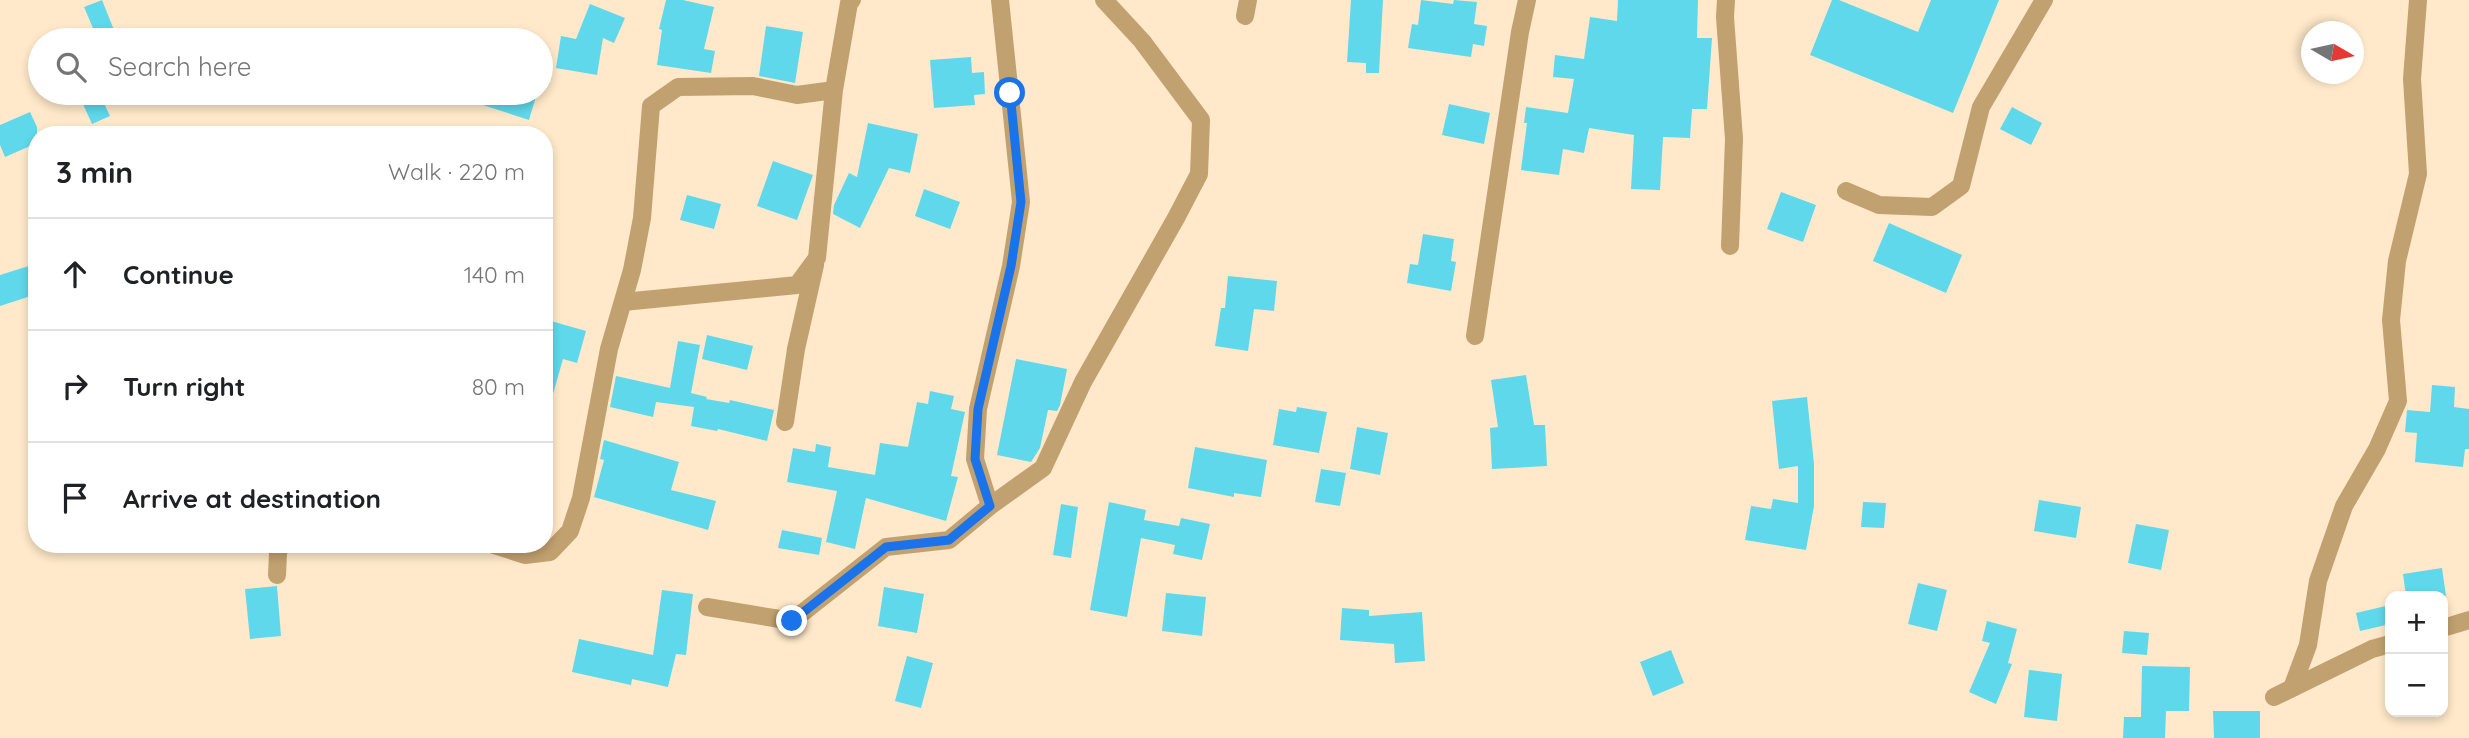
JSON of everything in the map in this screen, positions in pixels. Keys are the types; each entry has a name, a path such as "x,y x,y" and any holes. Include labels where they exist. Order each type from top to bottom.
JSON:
{"street":[{"path":"785,422 796,349 817,258 834,90 849,3 852,0"},
{"path":"990,506 975,459 978,409 1011,266 1021,202 1000,0"},
{"path":"707,607 792,621 886,547 949,540 1043,468 1083,382 1177,218 1199,174 1200,120 1142,41 1104,0"},
{"path":"1475,336 1527,0"},
{"path":"1726,0 1734,139 1730,246"},
{"path":"1846,191 1879,205 1932,207 1961,186 1981,107 2044,0"},
{"path":"2292,688 2308,645 2318,581 2344,506 2377,449 2399,401 2391,320 2398,261 2418,174 2412,79 2418,0"},
{"path":"553,549 570,531 581,498 607,361 642,218 651,106 678,88 753,86 797,95 834,90"},
{"path":"623,302 797,285 817,258"},
{"path":"277,575 278,553"},
{"path":"519,553 542,553"},
{"path":"2448,626 2469,620"},
{"path":"2274,697 2372,649 2385,645"}],"building":[{"path":"102,0 113,28 93,28 84,7"},
{"path":"666,0 683,0 714,7 704,49 715,51 711,73 657,65 662,30 659,29"},
{"path":"1351,0 1383,0 1379,73 1366,73 1366,63 1347,62"},
{"path":"1421,0 1453,4 1454,0 1477,2 1474,24 1487,26 1484,46 1473,44 1471,57 1408,48 1412,24 1418,25"},
{"path":"1618,0 1698,0 1697,38 1712,38 1707,109 1692,109 1690,138 1663,137 1660,190 1631,189 1634,135 1589,128 1584,153 1563,149 1559,175 1521,170 1527,123 1524,123 1526,107 1568,113 1574,79 1553,77 1555,55 1584,59 1590,17 1617,21"},
{"path":"1832,0 1839,0 1918,32 1931,0 1999,0 1953,113 1810,55"},
{"path":"590,4 625,18 614,43 603,38 597,75 556,68 561,36 576,39"},
{"path":"766,26 803,32 795,83 759,76"},
{"path":"971,57 972,73 984,72 985,94 974,95 975,105 934,108 930,60"},
{"path":"1449,104 1490,113 1484,144 1442,135"},
{"path":"83,105 105,105 110,116 92,124"},
{"path":"483,105 533,105 529,120"},
{"path":"2012,107 2042,123 2031,145 2000,129"},
{"path":"30,112 37,126 28,126 28,147 5,157 0,145 0,125"},
{"path":"868,123 918,134 910,173 889,168 860,228 833,214 834,205 849,173 857,177"},
{"path":"773,161 813,175 797,220 757,206"},
{"path":"924,189 960,202 950,229 915,216"},
{"path":"1781,192 1816,205 1803,242 1767,229"},
{"path":"687,195 721,204 714,229 680,220"},
{"path":"1889,223 1962,255 1946,293 1873,261"},
{"path":"1423,234 1454,239 1451,261 1456,262 1451,291 1407,283 1410,264 1418,265"},
{"path":"28,266 28,297 0,306 0,275"},
{"path":"1228,276 1277,281 1274,311 1254,309 1248,351 1215,346 1221,308 1225,308"},
{"path":"553,322 586,331 577,363 563,359 553,394"},
{"path":"707,335 753,346 747,370 702,359"},
{"path":"678,341 700,345 691,393 707,397 706,399 729,403 730,400 774,410 767,441 718,429 691,426 694,407 656,402 653,417 610,407 616,376 670,388"},
{"path":"1016,359 1067,369 1060,405 1057,411 1048,410 1040,448 1031,462 997,455"},
{"path":"1526,375 1534,425 1545,425 1547,466 1492,469 1490,428 1498,427 1491,380"},
{"path":"2432,385 2455,387 2454,407 2469,409 2469,449 2465,449 2463,467 2415,462 2417,433 2405,432 2407,410 2430,412"},
{"path":"930,391 954,396 951,409 965,412 951,476 958,477 946,521 866,498 855,549 826,542 837,491 787,482 793,448 815,452 816,444 831,447 828,467 875,475 880,443 908,447 917,402 928,404"},
{"path":"1807,397 1814,464 1814,506 1806,550 1745,540 1751,506 1771,509 1773,499 1798,503 1798,466 1779,469 1772,401"},
{"path":"1297,407 1327,412 1319,453 1273,445 1279,409 1296,412"},
{"path":"1357,427 1388,433 1380,475 1350,469"},
{"path":"604,440 679,462 671,490 716,501 708,530 594,497 604,460 600,459"},
{"path":"1195,447 1267,460 1261,497 1234,493 1234,497 1188,488"},
{"path":"1321,469 1346,473 1340,506 1315,502"},
{"path":"2039,500 2081,507 2076,538 2034,531"},
{"path":"1109,502 1146,510 1144,520 1179,526 1181,518 1210,524 1202,560 1173,554 1175,545 1141,538 1127,617 1090,610"},
{"path":"1863,502 1886,503 1884,528 1861,527"},
{"path":"1061,504 1078,507 1071,558 1053,555"},
{"path":"2136,524 2169,530 2161,570 2128,563"},
{"path":"782,530 822,538 819,555 778,548"},
{"path":"2442,568 2445,591 2405,591 2403,574"},
{"path":"1918,583 1947,590 1937,631 1908,624"},
{"path":"277,586 281,636 250,639 245,589"},
{"path":"884,587 924,594 917,633 878,626"},
{"path":"662,590 693,594 686,655 676,654 668,687 632,679 631,685 572,672 579,639 653,655"},
{"path":"1166,593 1206,597 1202,636 1162,631"},
{"path":"2385,606 2385,625 2360,631 2356,613"},
{"path":"1342,608 1369,610 1369,616 1422,612 1425,661 1395,663 1394,644 1340,640"},
{"path":"1987,621 2017,629 2008,663 2012,664 1996,704 1969,692 1990,643 1982,641"},
{"path":"2124,631 2149,633 2147,655 2122,653"},
{"path":"1671,650 1684,683 1653,696 1640,662"},
{"path":"907,656 933,663 921,708 895,701"},
{"path":"2142,666 2190,667 2189,711 2166,711 2165,738 2123,738 2124,717 2141,717"},
{"path":"2029,670 2062,674 2057,721 2024,717"},
{"path":"2213,711 2260,711 2260,738 2214,738"}],"route":[{"path":"792,621 886,547 949,540 990,506 975,459 978,409 1011,266 1021,202 1010,93"}]}
